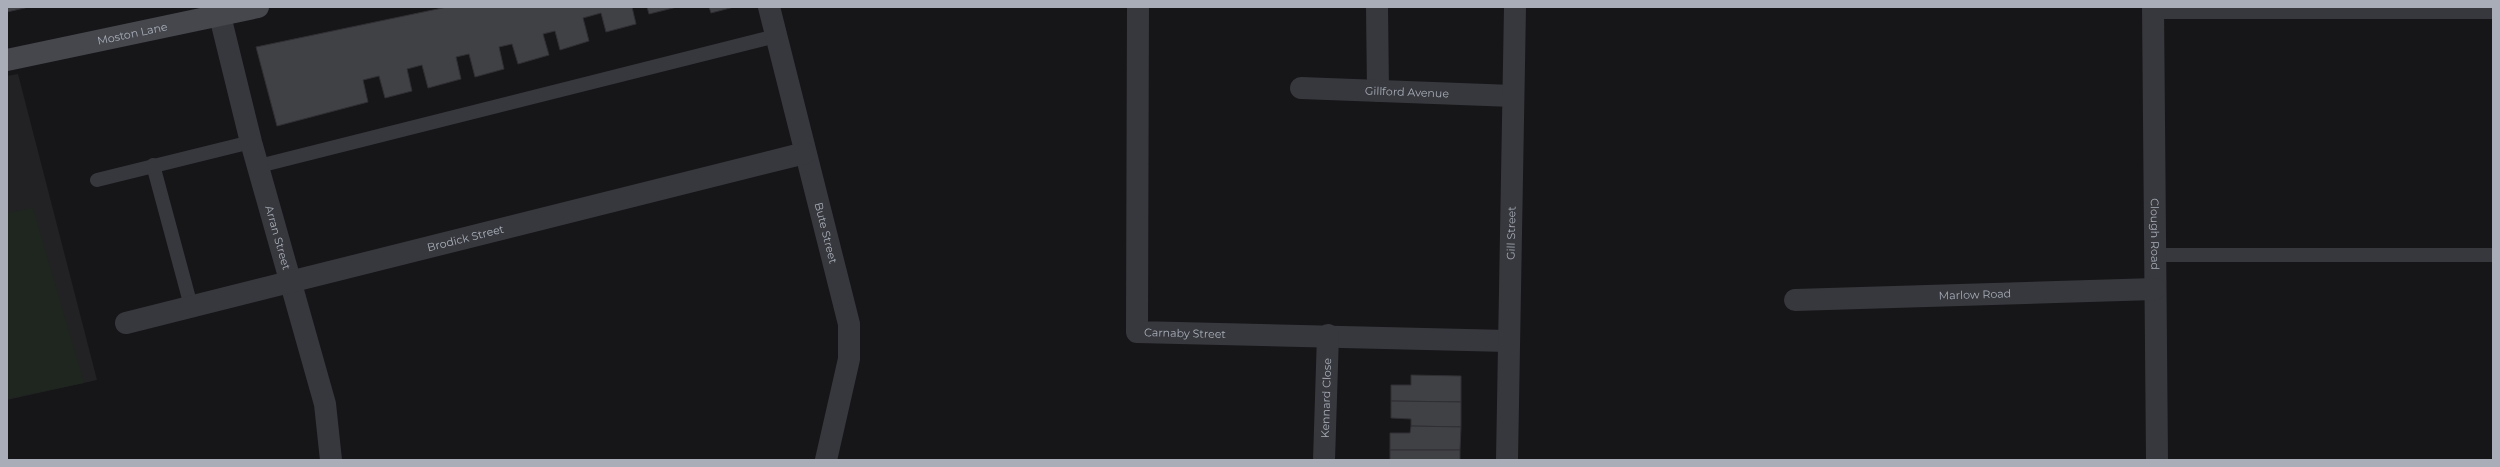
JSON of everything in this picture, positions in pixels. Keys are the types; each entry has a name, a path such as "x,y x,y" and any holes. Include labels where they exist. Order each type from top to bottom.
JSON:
{"street":[{"name":"Moston Lane","path":"7,60 258,7"},
{"name":"Bute Street","path":"769,7 849,324 849,359 826,460"},
{"name":"Carnaby Street","path":"1138,7 1137,332 1328,335 1508,341"},
{"path":"1378,7 1378,91"},
{"name":"Gill Street","path":"1507,460 1515,7"},
{"name":"Clough Road","path":"2153,9 2157,460"},
{"name":"Arran Street","path":"220,16 251,142 292,282 325,404 331,460"},
{"name":"Gillford Avenue","path":"1301,88 1513,96"},
{"name":"Brodick Street","path":"126,323 805,153"},
{"name":"Marlow Road","path":"1795,300 2155,289"},
{"name":"Kennard Close","path":"1324,460 1328,335"}],"lane":[{"path":"2153,9 2493,12"},
{"path":"259,166 776,36"},
{"path":"96,180 251,142"},
{"path":"153,165 191,306"},
{"path":"2154,255 2493,255"}],"shaded area":[{"path":"18,74 97,380 7,400 7,76"},
{"path":"33,208 84,383 7,399 7,213"}],"building":[{"path":"7,7 29,7 7,12"},
{"path":"447,7 632,7 636,24 606,32 601,13 583,18 589,41 560,50 555,31 543,34 549,55 518,64 512,44 499,47 504,69 475,77 469,54 456,57 461,79 428,88 422,65 407,69 412,91 385,98 379,76 363,80 368,102 277,126 256,47"},
{"path":"647,7 677,7 649,14"},
{"path":"709,7 734,7 711,13"},
{"path":"1411,375 1461,376 1461,402 1391,401 1391,385 1411,385"},
{"path":"1391,401 1461,402 1461,427 1411,426 1411,419 1391,418"},
{"path":"1411,426 1461,427 1460,450 1390,450 1390,433 1410,433"},
{"path":"1390,450 1460,450 1460,460 1390,460"}]}
